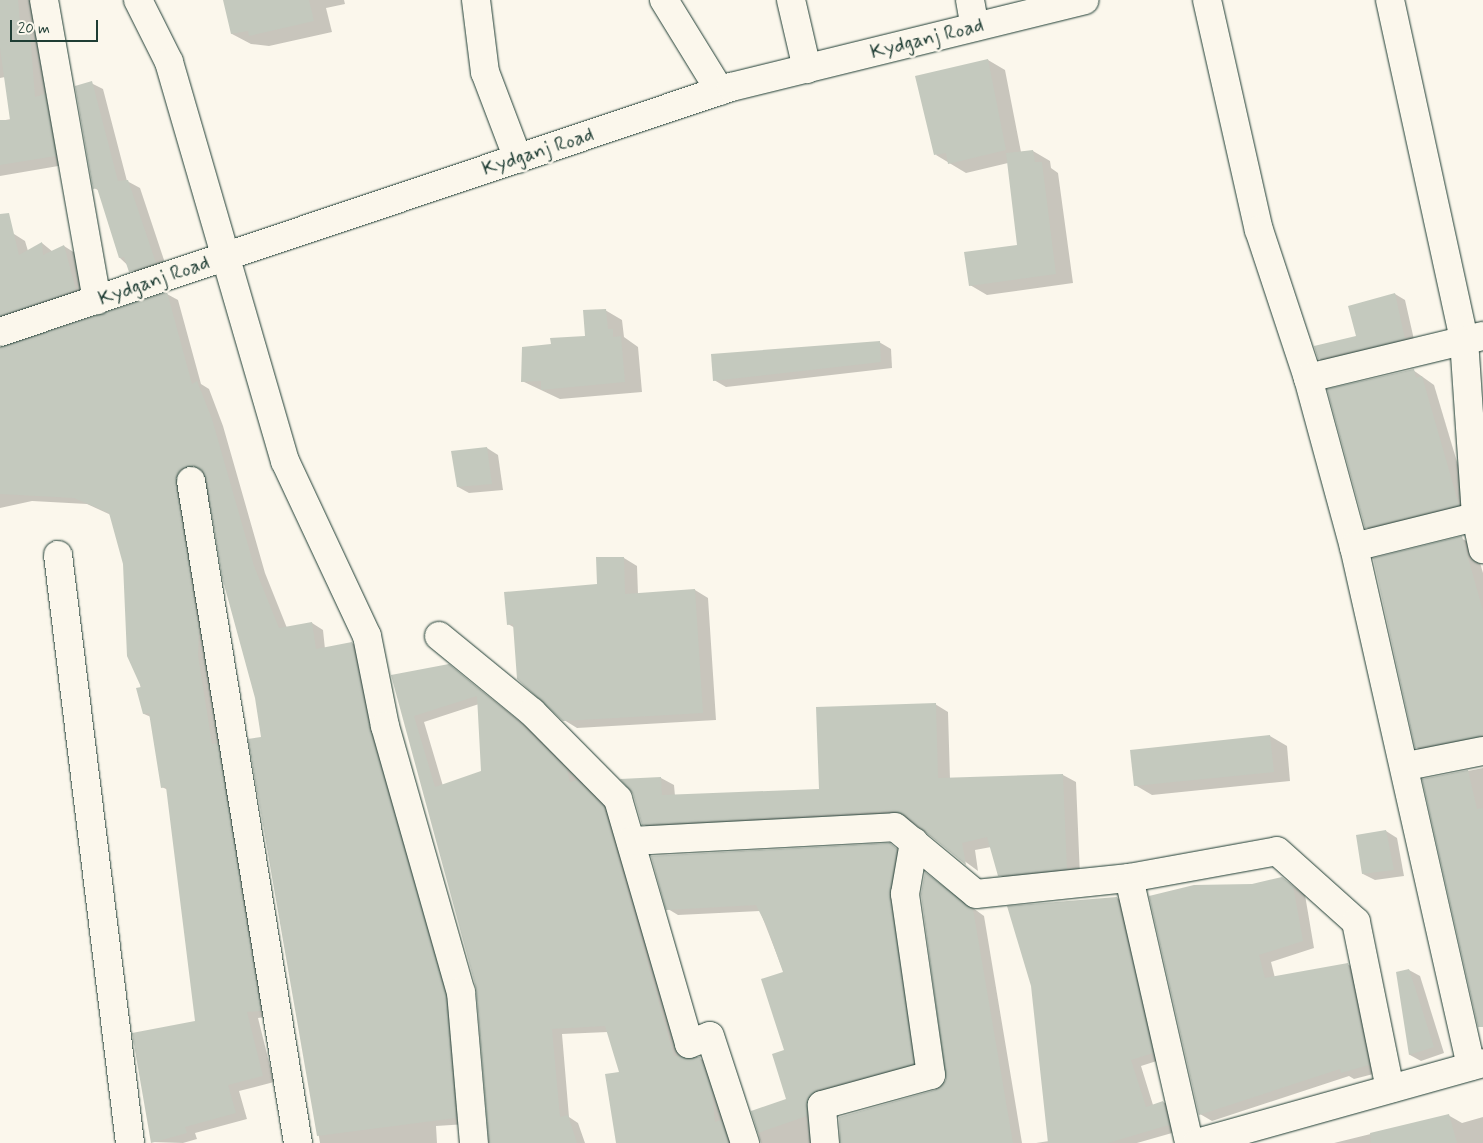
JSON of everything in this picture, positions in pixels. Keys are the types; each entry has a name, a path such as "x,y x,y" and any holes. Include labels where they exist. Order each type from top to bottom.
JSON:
{"street":[{"path":"44,0 97,300"},
{"path":"138,0 169,62 224,257 285,461 367,636 385,726 461,992 474,1143"},
{"path":"476,0 485,72 518,159"},
{"path":"664,0 720,91"},
{"path":"791,0 807,69"},
{"path":"970,0 975,27"},
{"name":"Kydganj Road","path":"0,332 720,91 1084,0"},
{"path":"1197,1143 1477,1065 1354,547 1308,378 1259,230 1207,0"},
{"path":"1390,0 1473,338 1483,549"},
{"path":"1308,378 1473,338"},
{"path":"191,481 298,1143"},
{"path":"1354,547 1480,516"},
{"path":"58,555 130,1143"},
{"path":"439,636 532,712 618,799 689,1044 710,1036 744,1143"},
{"path":"1406,766 1483,751"},
{"path":"631,841 895,827 976,894 1129,878 1277,851 1356,922 1390,1089"},
{"path":"825,1143 822,1105 932,1075 905,894 914,842"},
{"path":"1129,878 1189,1143"}],"building":[{"path":"0,0 18,0 21,33 30,32 35,97 45,94 56,156 0,165 0,120 10,120 0,48"},
{"path":"223,0 309,0 314,21 249,36 248,31 231,34"},
{"path":"988,59 1006,150 948,164 946,153 934,155 915,76"},
{"path":"92,81 118,181 128,180 156,263 129,272 124,257 119,258 97,188 93,189 75,86"},
{"path":"1033,150 1035,162 1042,162 1056,274 969,286 964,252 1017,245 1006,153"},
{"path":"9,213 19,255 42,242 43,255 64,245 76,290 0,316 0,214"},
{"path":"167,292 192,384 197,381 212,419 254,566 279,628 312,622 316,649 352,642 370,730 446,995 456,1118 317,1136 248,739 261,737 255,698 222,577 206,479 203,471 189,466 181,469 176,483 199,631 198,655 212,744 218,743 261,1011 247,1012 263,1076 228,1085 236,1113 185,1127 187,1133 151,1143 132,1033 195,1021 166,787 161,788 149,713 143,714 136,688 141,687 127,656 123,564 109,513 74,498 0,494 0,347"},
{"path":"1395,293 1405,339 1318,359 1314,346 1356,336 1348,306"},
{"path":"606,309 608,329 613,329 613,337 621,336 625,382 541,390 541,381 521,382 522,347 551,344 550,338 585,336 583,310"},
{"path":"880,341 881,362 713,381 711,354"},
{"path":"1414,369 1416,378 1422,376 1459,505 1365,528 1327,389"},
{"path":"487,447 492,484 457,487 451,451"},
{"path":"1462,536 1483,611 1483,736 1415,748 1373,558"},
{"path":"596,557 624,557 625,594 695,589 703,713 563,721 517,679 513,624 507,625 504,592 597,584"},
{"path":"449,664 521,724 567,770 570,782 577,780 604,807 674,1056 700,1057 712,1091 715,1122 721,1120 729,1143 616,1143 605,1074 619,1072 605,1026 552,1029 560,1117 568,1115 577,1143 489,1143 476,988 391,675","holes":["477,696 481,771 435,787 414,716"]},
{"path":"936,703 938,778 1063,774 1067,869 998,876 987,837 962,843 966,865 905,815 894,811 642,825 633,794 620,779 661,777 662,795 819,789 816,707"},
{"path":"1270,735 1274,772 1134,786 1130,750"},
{"path":"1468,770 1477,809 1483,808 1483,1027 1478,1027 1422,779"},
{"path":"1386,830 1394,870 1362,874 1356,835"},
{"path":"890,843 897,849 890,896 914,1064 817,1090 808,1099 807,1116 758,1133 751,1111 786,1099 772,1054 784,1050 761,979 783,972 767,927 756,905 666,910 651,856"},
{"path":"925,872 973,909 1013,1143 840,1143 839,1117 935,1090 946,1080 921,894"},
{"path":"1282,877 1293,886 1303,941 1259,955 1265,978 1348,963 1369,1065 1341,1073 1340,1069 1199,1115 1149,896 1194,885 1252,884"},
{"path":"1117,897 1153,1053 1131,1060 1146,1107 1163,1101 1169,1125 1108,1143 1048,1143 1031,986 1007,906"},
{"path":"1409,969 1434,1047 1409,1055 1396,972"},
{"path":"1449,1114 1457,1143 1371,1143 1370,1133"}]}
